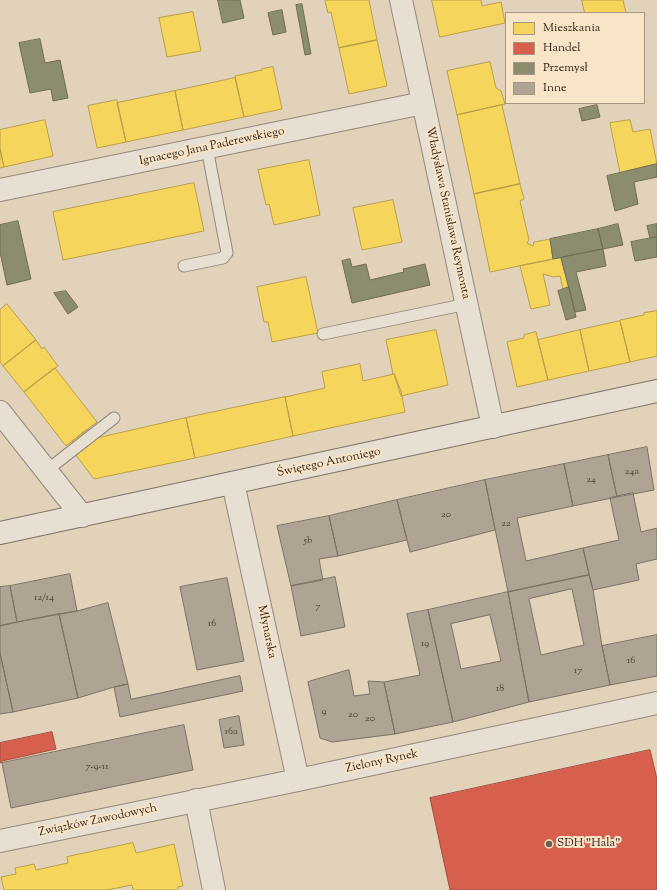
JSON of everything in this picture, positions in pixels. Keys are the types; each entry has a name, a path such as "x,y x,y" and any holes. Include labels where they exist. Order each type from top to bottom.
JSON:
{"street":[{"name":"Władysława Stanisława Reymonta","path":"401,0 493,427"},
{"name":"Ignacego Jana Paderewskiego","path":"0,190 423,103"},
{"name":"Świętego Antoniego","path":"0,534 657,391"},
{"path":"0,412 82,516"},
{"name":"Młynarska","path":"234,483 298,780"},
{"name":"Zielony Rynek","path":"196,800 298,780 657,703"},
{"path":"196,800 214,890"},
{"name":"Związków Zawodowych","path":"0,841 196,800"}],"lane":[{"path":"184,266 223,258 227,253 207,148"},
{"path":"323,334 467,304"},
{"path":"46,471 114,418"}],"building: Mieszkania":[{"path":"326,0 369,0 377,40 339,48 331,12 328,13"},
{"path":"432,0 481,0 482,6 501,2 505,23 440,37"},
{"path":"582,0 623,0 626,12 585,12"},
{"path":"193,12 201,51 167,57 159,18"},
{"path":"377,40 387,86 349,94 339,48"},
{"path":"490,62 496,88 501,91 505,104 457,115 447,71"},
{"path":"273,67 282,109 244,117 235,76"},
{"path":"235,78 244,117 183,130 175,91"},
{"path":"175,91 183,130 126,142 117,103"},
{"path":"117,100 126,142 97,148 88,106"},
{"path":"502,105 520,184 474,194 457,115"},
{"path":"45,120 53,156 4,167 0,149 0,130"},
{"path":"630,120 633,132 650,129 657,164 620,173 610,123"},
{"path":"0,149 4,167 0,168"},
{"path":"309,160 320,215 274,225 269,204 266,205 258,170"},
{"path":"194,183 204,231 63,260 53,212"},
{"path":"520,184 524,199 520,201 529,240 527,243 533,246 534,242 550,239 553,259 490,272 474,194"},
{"path":"393,200 402,242 362,250 353,208"},
{"path":"561,258 569,287 563,289 560,276 554,277 543,274 550,305 531,309 520,266"},
{"path":"306,277 318,333 272,342 268,322 264,322 257,287"},
{"path":"7,304 36,340 3,366 0,362 0,310"},
{"path":"657,311 657,356 630,362 620,320"},
{"path":"620,321 630,362 589,371 580,330"},
{"path":"436,330 448,385 401,396 393,374 386,340"},
{"path":"580,330 589,371 548,380 538,340"},
{"path":"536,332 548,380 517,387 507,342 524,338 524,335"},
{"path":"36,340 42,349 44,347 58,366 24,392 3,366"},
{"path":"360,364 363,381 394,374 401,391 405,412 293,436 285,397 325,388 322,372"},
{"path":"55,368 97,422 66,446 24,392"},
{"path":"285,397 293,436 195,458 186,418"},
{"path":"186,418 195,458 94,479 75,454 80,450 72,441 87,429 95,438"},
{"path":"133,843 136,853 174,844 183,886 178,887 178,890 133,890 132,885 107,890 4,890 1,877 16,874 15,868 34,864 36,870 68,863 67,857"}],"building: Handel":[{"path":"52,732 56,749 2,761 0,763 0,743"},
{"name":"SDH \"Hala\"","path":"650,750 657,779 657,890 450,890 430,798"}],"building: Przemysł":[{"path":"218,0 240,0 244,18 223,23"},
{"path":"302,4 311,54 305,55 296,5"},
{"path":"282,10 286,32 273,35 268,13"},
{"path":"40,39 45,63 60,60 68,98 53,101 51,89 30,93 19,43"},
{"path":"597,105 600,117 582,121 579,109"},
{"path":"657,164 657,177 634,182 638,204 615,211 607,176"},
{"path":"18,221 31,279 7,285 0,252 0,225"},
{"path":"618,224 623,245 603,249 598,229"},
{"path":"657,224 657,237 650,238 647,226"},
{"path":"598,229 603,249 553,259 550,239"},
{"path":"657,237 657,257 635,261 631,242"},
{"path":"603,249 606,266 576,272 586,310 575,312 561,258"},
{"path":"350,259 352,267 366,264 370,280 404,272 403,269 425,264 430,285 352,303 342,261"},
{"path":"569,287 576,317 566,320 558,291"},
{"path":"66,291 78,307 68,314 54,293"}],"building: Inne":[{"path":"647,447 654,490 617,497 608,455"},
{"path":"608,455 617,497 573,506 564,464"},
{"path":"564,464 573,506 517,518 526,561 583,548 589,575 508,592 485,480"},
{"path":"485,480 495,530 410,552 397,500"},
{"path":"633,493 641,532 657,528 657,559 636,564 639,580 593,590 583,548 619,540 610,498"},
{"path":"397,500 407,540 338,556 329,516"},
{"path":"329,516 338,556 319,559 323,580 291,586 277,526"},
{"path":"70,574 77,611 17,622 10,586"},
{"path":"589,575 610,685 529,702 508,592","holes":["572,589 584,645 541,655 529,599"]},
{"path":"335,577 345,627 301,636 291,586"},
{"path":"227,578 244,661 197,670 180,587"},
{"path":"10,586 17,622 0,626 0,587"},
{"path":"508,592 529,702 453,722 428,610","holes":["490,615 501,661 461,669 451,624"]},
{"path":"108,603 128,684 78,698 59,614"},
{"path":"428,610 453,722 395,734 384,682 420,675 407,614"},
{"path":"59,614 78,698 13,712 0,653 0,626"},
{"path":"657,635 657,676 610,685 602,646"},
{"path":"0,653 13,712 0,714"},
{"path":"349,670 354,696 370,694 368,681 384,682 395,734 332,742 320,738 308,682"},
{"path":"240,676 243,691 120,717 114,687 128,684 131,699"},
{"path":"239,716 244,745 224,748 219,720"},
{"path":"184,725 193,770 11,808 2,763"}],"place":[{"name":"SDH \"Hala\"","path":"549,844"}]}
